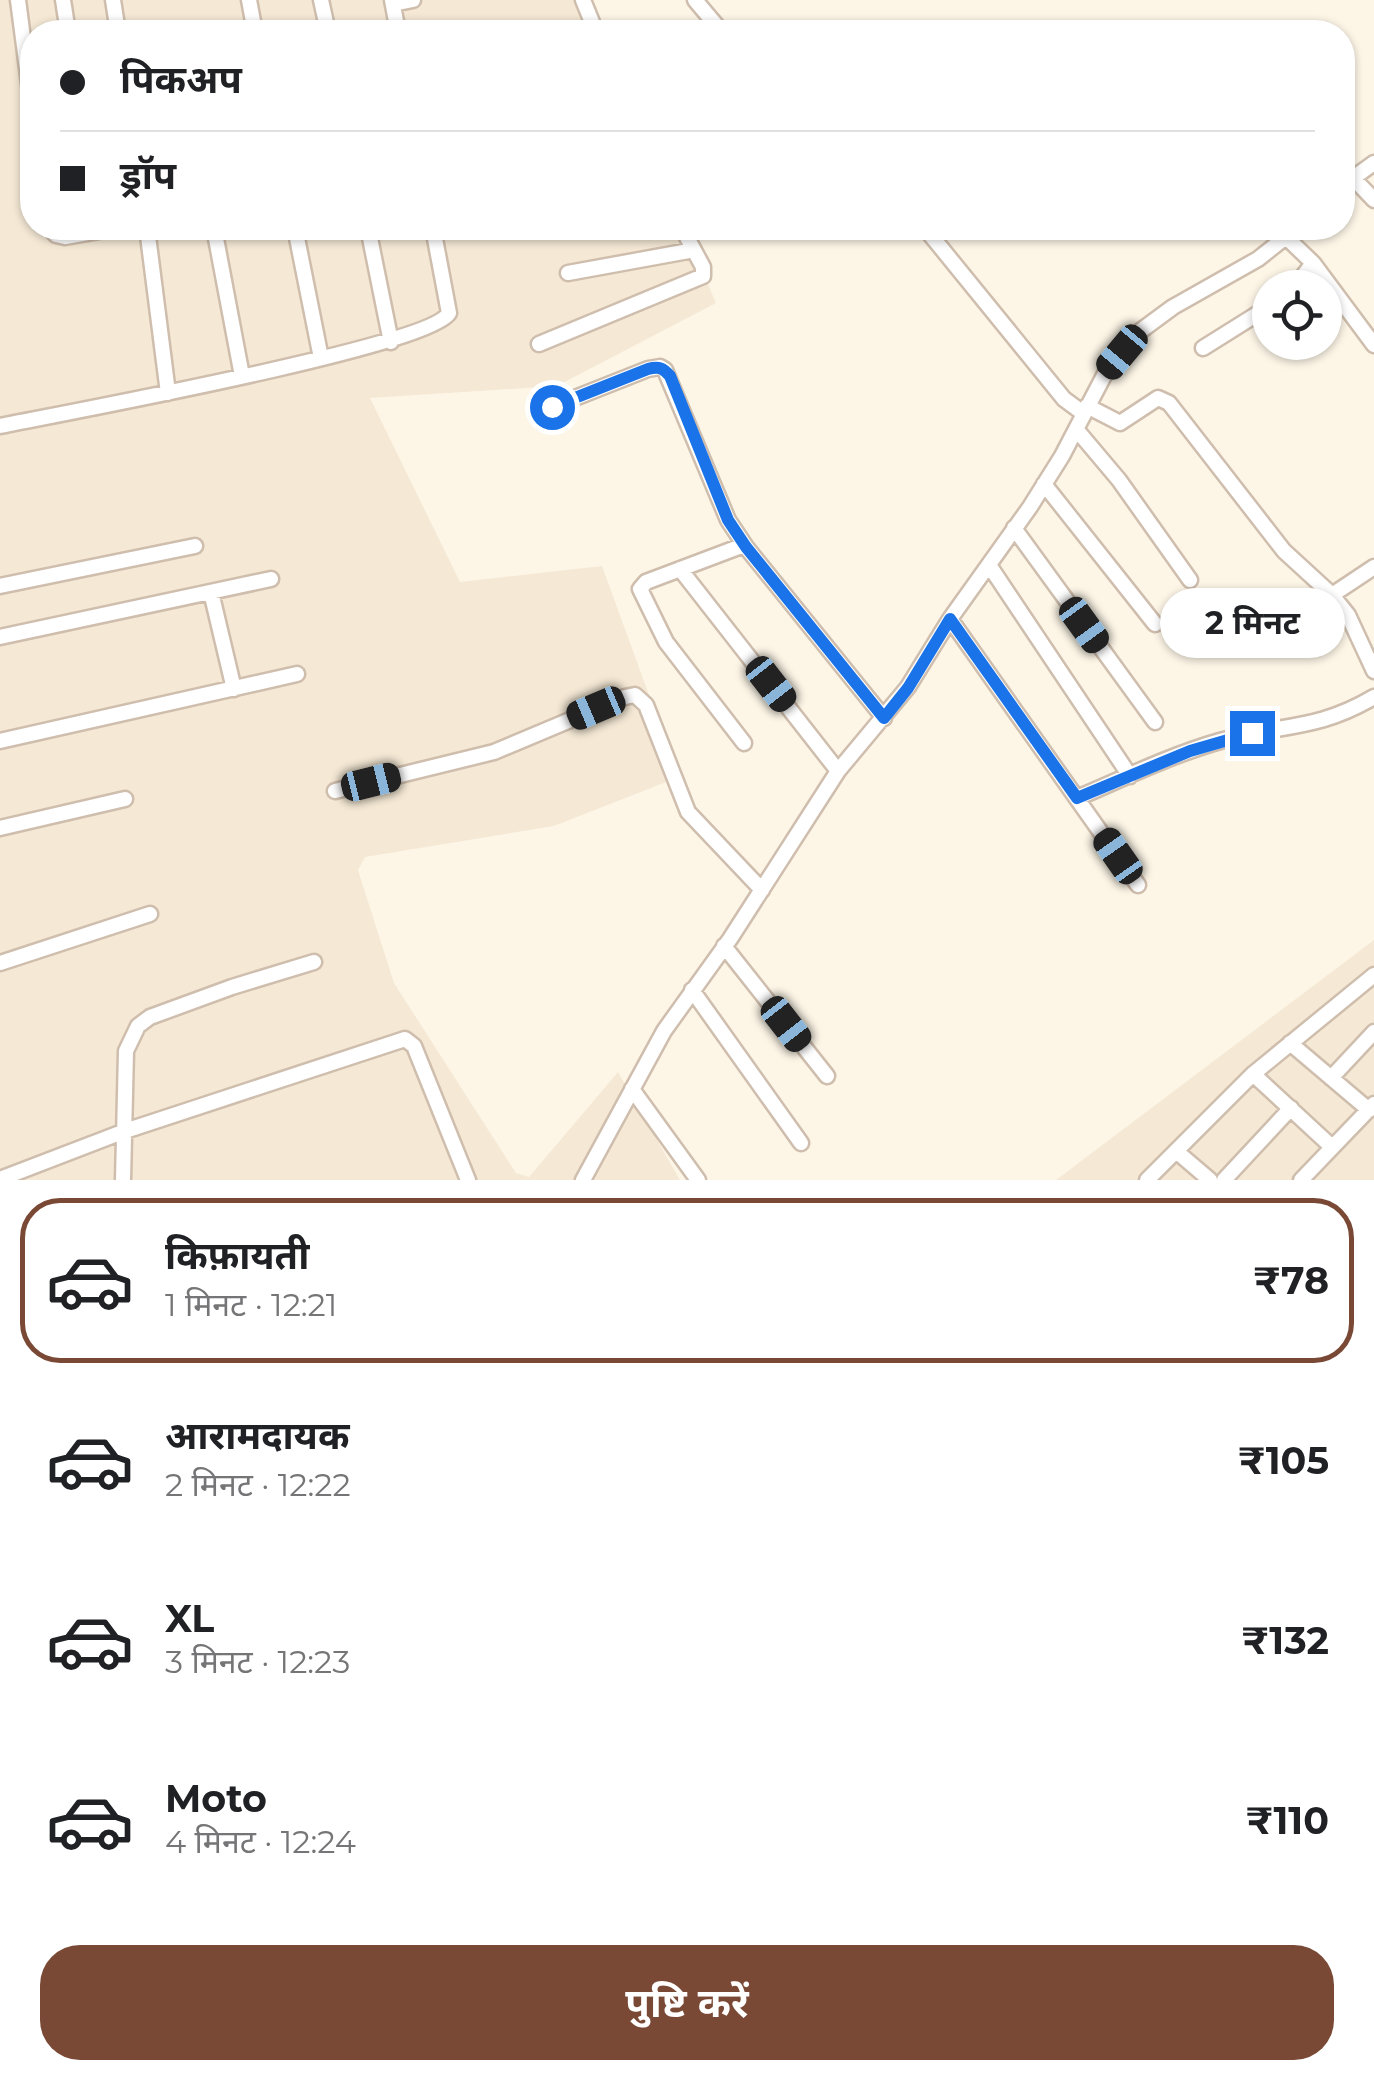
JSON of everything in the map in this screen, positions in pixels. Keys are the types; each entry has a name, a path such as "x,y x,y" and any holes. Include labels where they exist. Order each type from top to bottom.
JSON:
{"street":[{"path":"392,2 413,0"},
{"path":"696,0 712,20"},
{"path":"149,240 168,393"},
{"path":"216,240 242,376"},
{"path":"296,240 321,358"},
{"path":"370,240 391,342"},
{"path":"0,426 168,393 391,342 440,323 449,313 434,240"},
{"path":"539,344 703,276 689,240"},
{"path":"935,240 1064,399 1120,422 1164,398 1284,551 1332,595 1348,616 1374,670"},
{"path":"583,1180 692,990 838,771 908,688 950,619 1044,484 1108,368 1135,335 1283,240"},
{"path":"1297,240 1374,345"},
{"path":"568,273 694,250"},
{"path":"1309,270 1314,264"},
{"path":"1203,348 1252,317"},
{"path":"552,407 648,369 664,370 670,376 728,520 884,718"},
{"path":"1076,429 1119,480 1190,580"},
{"path":"1044,484 1155,624"},
{"path":"1014,528 1155,722"},
{"path":"744,544 646,582 640,589 666,642 744,743"},
{"path":"0,586 196,546"},
{"path":"989,565 1130,776"},
{"path":"1332,595 1374,567"},
{"path":"680,569 838,771"},
{"path":"0,637 271,579"},
{"path":"211,592 234,688"},
{"path":"950,619 1138,885"},
{"path":"0,741 297,674"},
{"path":"335,790 494,752 635,695 646,704 688,812 762,890"},
{"path":"1077,798 1221,740 1320,722 1374,697"},
{"path":"0,828 124,799"},
{"path":"0,963 150,914"},
{"path":"724,946 827,1076"},
{"path":"123,1180 126,1051 138,1026 232,987 314,962"},
{"path":"1147,1180 1253,1074 1374,975"},
{"path":"692,990 802,1143"},
{"path":"1331,1078 1374,1032"},
{"path":"0,1179 125,1131 405,1039 414,1046 468,1180"},
{"path":"1290,1042 1371,1107 1301,1180"},
{"path":"1253,1074 1332,1147"},
{"path":"632,1089 698,1180"},
{"path":"1224,1180 1290,1108"},
{"path":"1176,1151 1210,1180"},
{"path":"591,1165 602,1180"}],"shaded area":[{"path":"0,0 586,0 595,20 20,20 20,240 689,240 716,303 557,386 370,398 460,582 602,566 679,777 554,826 365,857 358,870 394,983 516,1173 529,1177 618,1072 680,1180 0,1180"},
{"path":"1374,940 1374,1180 1056,1180"}],"route":[{"path":"552,407 648,369 664,370 670,376 728,520 884,718 908,688 950,619 1077,798 1190,751 1252,733"}]}
